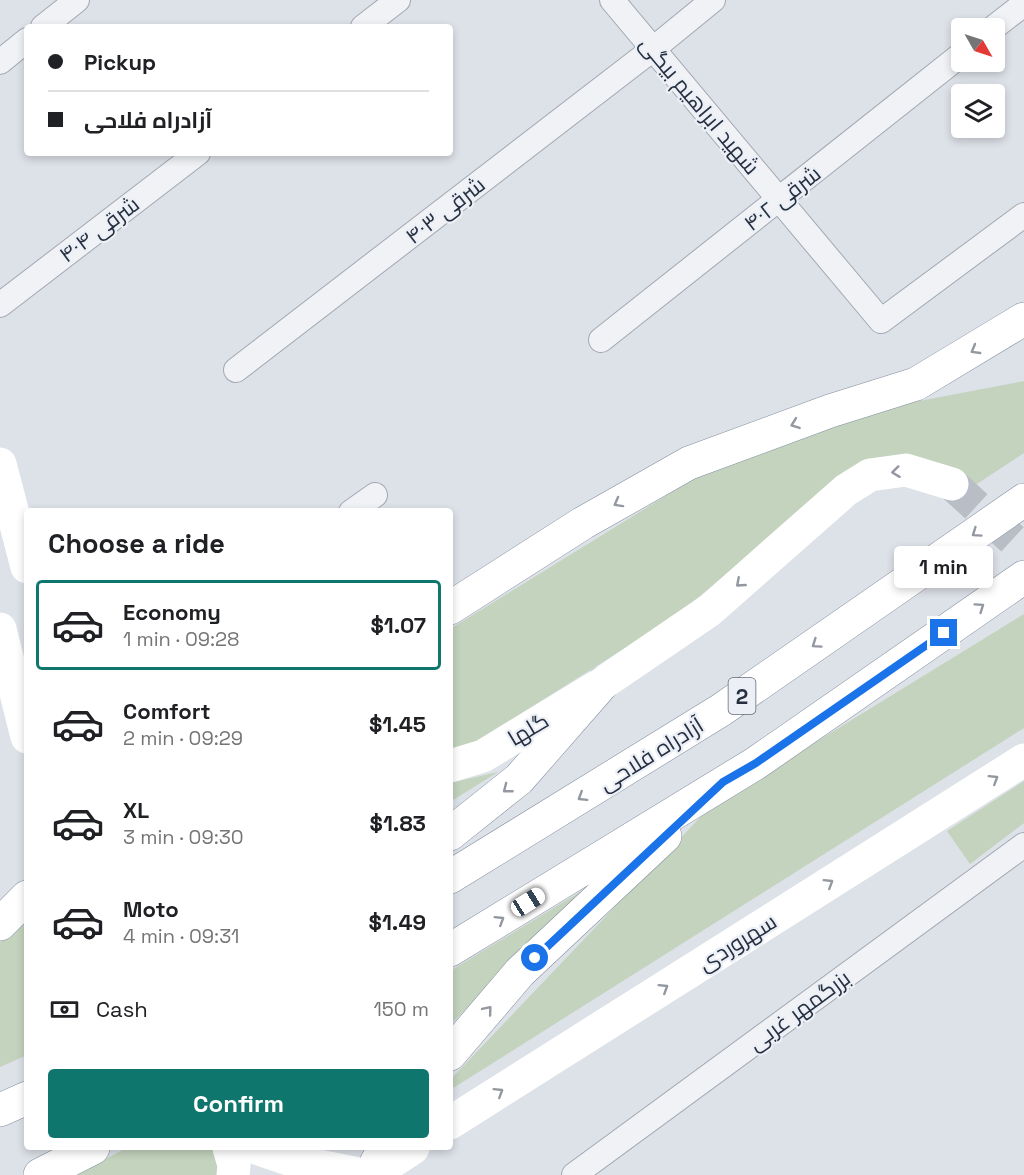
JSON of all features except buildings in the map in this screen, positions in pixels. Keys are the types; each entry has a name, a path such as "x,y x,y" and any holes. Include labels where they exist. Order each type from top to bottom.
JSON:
{"main road":[{"path":"453,606 583,523 689,463 830,411 916,384 1024,319"},
{"path":"453,832 519,779 603,683 710,610 846,490 870,475 906,470 952,484"},
{"path":"1,477 24,557"},
{"name":"آزادراه فلاحی","path":"453,875 721,710 1024,500"},
{"path":"453,948 756,763 1024,577"},
{"path":"2,647 24,726"},
{"name":"گلها","path":"453,765 483,756 603,683"},
{"name":"سهروردی","path":"453,1121 1024,760"},
{"path":"453,1050 520,972 723,782"},
{"path":"0,924 24,900"},
{"path":"0,1110 24,1099"},
{"path":"40,1175 89,1150"},
{"path":"229,1150 234,1175"},
{"path":"262,1150 294,1161 363,1175"},
{"path":"371,1175 383,1150"},
{"path":"371,1175 410,1150"}],"street":[{"path":"48,24 77,0"},
{"path":"367,24 398,0"},
{"name":"شهید ابراهیم بیگی","path":"612,0 881,321 1024,215"},
{"name":"۴۰۳ شرقی","path":"236,370 653,49 713,0"},
{"path":"1005,19 1024,4"},
{"path":"0,62 24,42"},
{"name":"۴۰۲ شرقی","path":"601,340 780,201 951,63"},
{"name":"۴۰۴ شرقی","path":"0,305 194,156"},
{"path":"357,508 375,495"},
{"name":"بزرگمهر غربی","path":"574,1175 1024,845"}],"green space":[{"path":"1024,381 1024,453 966,491 916,470 792,519 676,616 476,742 453,749 453,627 698,476 861,412"},
{"path":"1024,614 1024,728 453,1088 453,1077 710,807"},
{"path":"498,772 453,800 453,782"},
{"path":"1024,781 1024,823 970,864 947,831"},
{"path":"588,887 453,1022 453,969"},
{"path":"24,918 24,1056 0,1067 0,942"},
{"path":"122,1150 217,1150 222,1166 218,1175 76,1175"}],"tunnel":[{"path":"952,484 1024,550"}],"route":[{"path":"535,958 592,902 723,782 756,763 944,633"}]}
